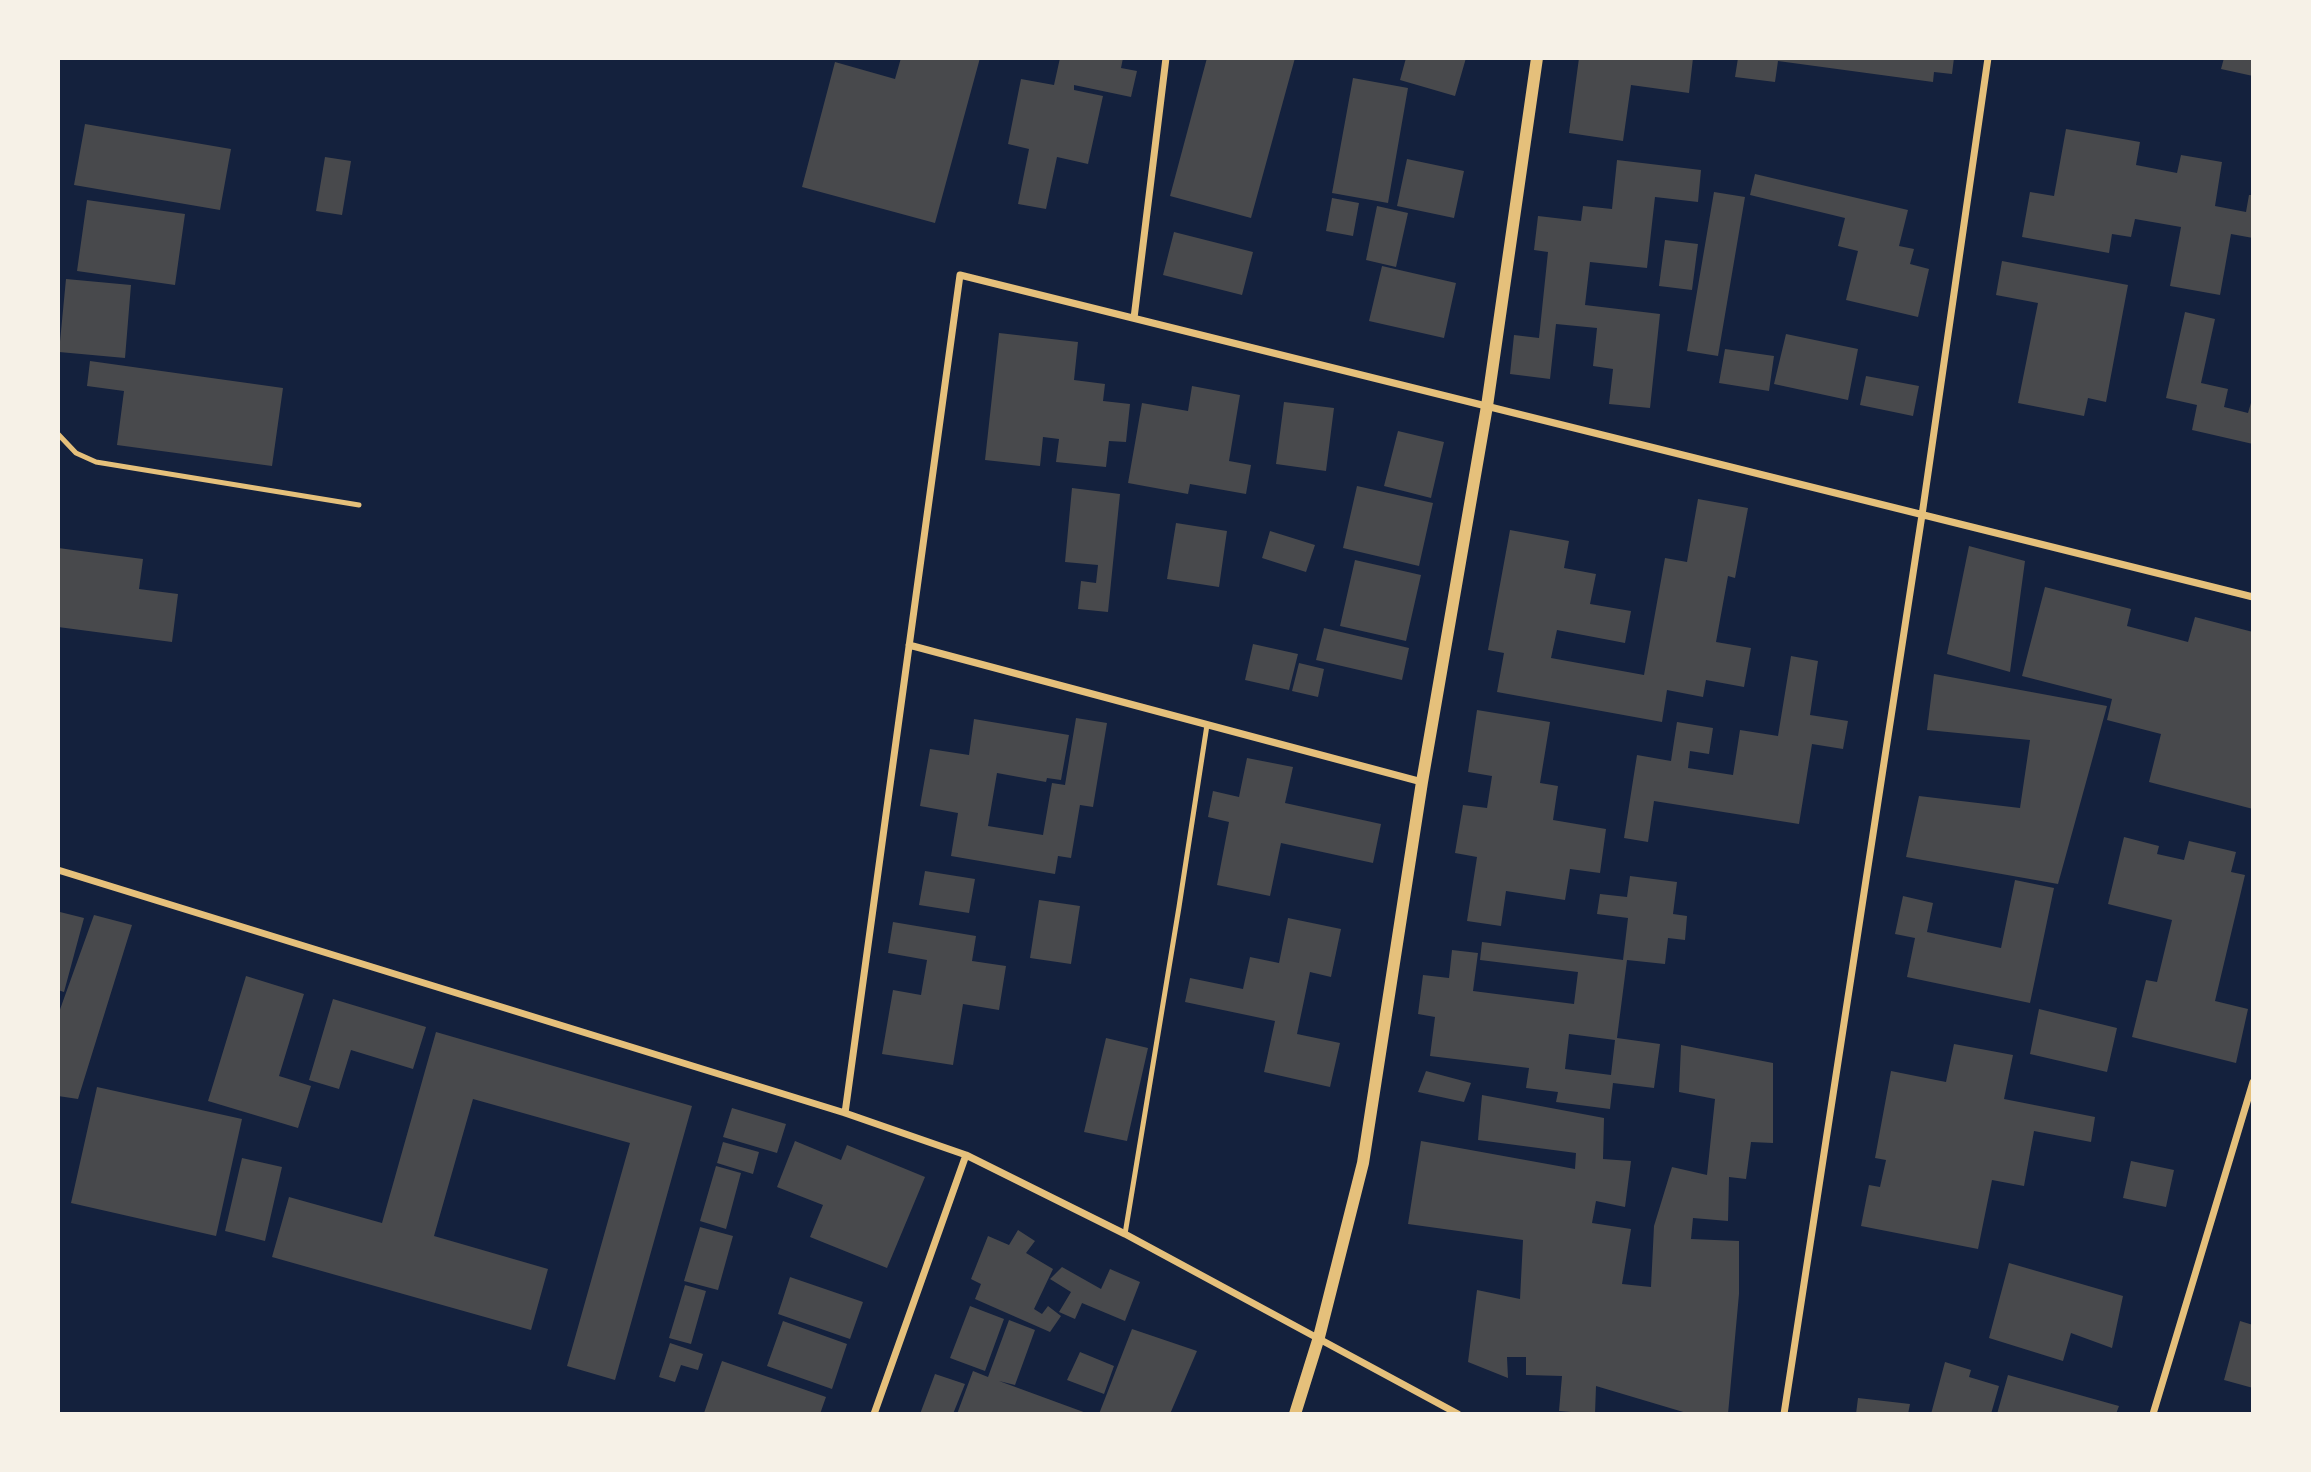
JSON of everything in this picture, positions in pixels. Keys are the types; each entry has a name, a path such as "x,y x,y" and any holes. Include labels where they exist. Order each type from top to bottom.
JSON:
{"street":[{"path":"1134,318 1166,58"},
{"path":"1295,1414 1319,1337 1363,1163 1422,782 1488,406 1537,58"},
{"path":"1784,1414 1922,515 1988,58"},
{"path":"845,1113 960,275 2253,597"},
{"path":"909,645 1422,782"},
{"path":"58,870 845,1113 966,1155 1125,1234 1458,1414"},
{"path":"2153,1414 2253,1082"},
{"path":"874,1414 966,1155"}],"lane":[{"path":"58,435 76,453 96,462 359,505"},
{"path":"1125,1234 1207,725"}],"building":[{"path":"901,58 980,58 935,223 802,187 835,62 895,79"},
{"path":"1060,58 1123,58 1121,68 1137,71 1131,97 1074,85 1074,90 1103,96 1088,164 1057,157 1046,209 1018,204 1029,149 1008,144 1021,79 1054,85"},
{"path":"1207,58 1295,58 1251,218 1170,196"},
{"path":"1406,58 1466,58 1455,96 1400,80"},
{"path":"1579,58 1693,58 1689,93 1631,85 1623,141 1569,133"},
{"path":"1738,58 1954,58 1952,74 1934,72 1933,82 1778,61 1775,82 1735,77"},
{"path":"2224,58 2253,58 2253,76 2221,69"},
{"path":"1353,78 1408,88 1388,203 1332,193"},
{"path":"85,124 231,149 220,210 74,185"},
{"path":"2066,129 2140,142 2136,165 2177,173 2181,155 2222,162 2215,206 2246,212 2249,195 2253,195 2253,238 2231,234 2220,295 2170,286 2181,227 2135,219 2131,237 2112,234 2109,253 2022,237 2030,192 2054,196"},
{"path":"325,157 351,161 342,215 316,211"},
{"path":"1407,159 1464,171 1454,218 1397,206"},
{"path":"1617,160 1701,170 1698,202 1655,197 1647,268 1590,262 1585,305 1660,314 1650,408 1609,404 1613,369 1593,366 1597,328 1556,324 1550,379 1510,374 1514,335 1539,338 1548,252 1534,250 1538,216 1581,221 1583,206 1612,209"},
{"path":"1755,174 1908,210 1899,246 1914,249 1910,264 1929,269 1918,317 1846,300 1858,251 1838,246 1845,218 1750,195"},
{"path":"1714,192 1745,197 1718,356 1687,351"},
{"path":"1332,198 1359,203 1353,236 1326,231"},
{"path":"87,200 185,214 175,285 77,271"},
{"path":"1377,206 1408,213 1396,267 1366,260"},
{"path":"1174,232 1253,252 1242,295 1163,275"},
{"path":"1665,240 1698,244 1692,290 1659,286"},
{"path":"2002,261 2128,285 2106,402 2088,398 2084,416 2018,403 2038,303 1996,295"},
{"path":"1382,266 1456,283 1444,338 1369,321"},
{"path":"66,279 131,285 125,358 59,352"},
{"path":"2185,312 2215,319 2201,383 2228,389 2224,407 2248,413 2253,396 2253,444 2192,430 2197,405 2166,398"},
{"path":"999,333 1078,342 1074,380 1105,384 1103,401 1130,404 1126,442 1109,441 1106,467 1056,462 1059,439 1043,437 1040,466 985,460"},
{"path":"1786,334 1858,349 1848,400 1774,384"},
{"path":"1725,349 1774,356 1769,391 1719,383"},
{"path":"90,361 283,388 272,466 117,445 124,391 87,386"},
{"path":"1866,376 1919,386 1913,416 1860,405"},
{"path":"1192,386 1240,395 1229,461 1251,465 1246,494 1190,484 1188,494 1128,483 1142,403 1188,411"},
{"path":"1284,402 1334,408 1326,471 1276,464"},
{"path":"1398,431 1444,442 1431,498 1384,486"},
{"path":"1357,486 1433,503 1419,566 1343,548"},
{"path":"1072,488 1120,494 1108,612 1078,609 1081,581 1096,583 1098,565 1065,562"},
{"path":"1698,499 1748,508 1735,578 1728,576 1716,642 1751,648 1744,687 1706,680 1703,697 1667,690 1662,722 1497,692 1504,653 1488,650 1510,530 1569,541 1564,568 1596,574 1590,604 1631,611 1625,643 1557,630 1551,658 1644,675 1665,558 1687,562"},
{"path":"1176,523 1227,531 1219,587 1167,579"},
{"path":"1270,531 1315,545 1306,572 1262,558"},
{"path":"1969,546 2025,561 2010,672 1947,654"},
{"path":"58,548 143,559 139,589 178,594 172,642 58,627"},
{"path":"1355,560 1421,575 1406,641 1340,626"},
{"path":"2045,587 2131,609 2127,626 2188,642 2195,617 2253,632 2253,809 2149,782 2161,734 2107,720 2112,699 2022,676"},
{"path":"1324,628 1409,648 1402,680 1316,660"},
{"path":"1253,644 1298,654 1289,690 1245,680"},
{"path":"1791,656 1818,661 1810,715 1848,721 1843,749 1812,744 1799,824 1654,801 1648,842 1624,838 1637,755 1671,761 1677,722 1713,728 1709,754 1690,751 1688,768 1733,775 1740,730 1778,736"},
{"path":"1299,663 1324,669 1318,697 1292,691"},
{"path":"1934,674 2107,706 2058,884 1906,857 1919,796 2020,808 2030,740 1927,730"},
{"path":"1477,710 1550,722 1540,783 1558,786 1553,820 1606,829 1600,873 1570,869 1565,900 1506,891 1501,926 1467,921 1477,857 1455,853 1463,805 1487,808 1492,776 1468,772"},
{"path":"1076,718 1107,723 1093,807 1080,805 1071,858 1058,856 1055,874 951,856 958,813 920,806 930,749 969,755 974,719 1069,735 1061,780 1047,778 1046,782 997,773 988,826 1043,835 1052,783 1065,785"},
{"path":"1247,758 1293,767 1285,803 1381,824 1373,863 1281,843 1270,896 1217,885 1229,822 1208,817 1213,791 1239,797"},
{"path":"2124,837 2159,846 2157,854 2184,860 2189,841 2236,852 2231,872 2245,875 2215,1001 2248,1009 2236,1063 2132,1037 2146,980 2157,982 2172,920 2108,904"},
{"path":"925,871 975,879 969,913 919,905"},
{"path":"1630,876 1677,882 1673,914 1687,916 1685,940 1668,938 1665,964 1627,960 1617,1038 1660,1044 1654,1088 1613,1083 1610,1109 1556,1102 1558,1092 1526,1088 1529,1068 1430,1056 1435,1017 1418,1014 1423,975 1449,978 1452,950 1478,953 1473,991 1574,1004 1578,972 1480,960 1482,942 1623,960 1628,918 1597,914 1600,894 1627,897","holes":["1569,1034 1615,1040 1611,1075 1565,1069"]},
{"path":"2015,880 2054,888 2030,1003 1907,977 1915,938 1895,934 1903,896 1933,903 1927,932 2001,948"},
{"path":"1039,900 1080,906 1071,964 1030,958"},
{"path":"60,912 84,918 64,992 58,990"},
{"path":"94,915 132,925 78,1099 58,1096 58,1015"},
{"path":"1288,918 1341,929 1331,977 1310,972 1297,1034 1340,1043 1330,1087 1264,1072 1275,1021 1185,1002 1190,978 1243,989 1250,957 1279,963"},
{"path":"893,922 976,936 972,961 1006,966 999,1010 963,1004 953,1065 882,1054 893,990 921,995 927,960 888,953"},
{"path":"246,976 304,994 279,1076 311,1086 298,1128 208,1101"},
{"path":"333,999 426,1027 413,1069 351,1050 339,1089 309,1080"},
{"path":"2039,1009 2117,1028 2107,1072 2030,1054"},
{"path":"436,1032 692,1106 615,1380 567,1366 630,1143 473,1099 434,1236 548,1269 531,1330 272,1257 289,1197 382,1223"},
{"path":"1106,1038 1148,1048 1127,1141 1084,1132"},
{"path":"1954,1044 2013,1055 2004,1099 2095,1117 2091,1142 2034,1131 2024,1186 1992,1180 1978,1249 1861,1226 1869,1185 1880,1187 1886,1160 1875,1158 1891,1071 1946,1082"},
{"path":"1681,1045 1773,1063 1773,1143 1751,1142 1746,1179 1729,1177 1728,1221 1693,1218 1691,1239 1739,1241 1739,1294 1728,1414 1690,1414 1596,1386 1595,1414 1559,1411 1562,1376 1526,1375 1526,1357 1507,1357 1508,1378 1468,1362 1477,1290 1520,1299 1523,1240 1408,1224 1421,1141 1575,1169 1576,1153 1478,1140 1482,1095 1604,1118 1603,1159 1631,1161 1625,1207 1596,1201 1592,1223 1631,1229 1622,1284 1651,1287 1654,1226 1672,1167 1707,1175 1715,1099 1679,1092"},
{"path":"1426,1071 1471,1083 1464,1102 1418,1092"},
{"path":"97,1087 242,1119 216,1236 71,1203"},
{"path":"732,1108 786,1124 777,1153 723,1137"},
{"path":"795,1141 841,1160 847,1145 925,1177 887,1268 810,1237 823,1205 777,1187"},
{"path":"723,1142 759,1152 753,1174 717,1163"},
{"path":"242,1158 282,1167 265,1241 225,1231"},
{"path":"2131,1161 2174,1170 2166,1207 2123,1198"},
{"path":"716,1166 741,1173 726,1229 700,1221"},
{"path":"700,1227 733,1236 718,1290 684,1281"},
{"path":"1018,1230 1035,1241 1026,1253 1053,1269 1034,1309 1042,1314 1048,1306 1061,1316 1050,1332 975,1299 981,1284 971,1279 988,1236 1009,1245"},
{"path":"2009,1263 2123,1296 2112,1348 2071,1333 2063,1361 1989,1338"},
{"path":"1062,1267 1101,1289 1110,1269 1140,1282 1125,1321 1082,1303 1075,1319 1059,1312 1071,1292 1050,1279"},
{"path":"790,1277 863,1302 850,1339 778,1314"},
{"path":"685,1285 706,1291 691,1344 669,1338"},
{"path":"970,1306 1004,1319 985,1371 950,1358"},
{"path":"1009,1320 1035,1330 1015,1385 999,1381 1089,1414 957,1414 973,1371 988,1377"},
{"path":"783,1321 847,1344 832,1389 767,1366"},
{"path":"2240,1321 2253,1325 2253,1388 2224,1380"},
{"path":"1132,1329 1197,1351 1170,1414 1099,1414"},
{"path":"670,1343 703,1354 698,1370 681,1365 675,1382 659,1377"},
{"path":"1080,1352 1114,1366 1104,1394 1067,1380"},
{"path":"722,1361 826,1397 820,1414 704,1413"},
{"path":"1945,1362 1971,1370 1969,1377 1999,1386 1991,1414 1931,1414"},
{"path":"935,1374 965,1384 953,1414 920,1414"},
{"path":"2008,1375 2119,1406 2116,1414 1997,1414"},
{"path":"1858,1398 1910,1404 1908,1414 1856,1414"}]}
